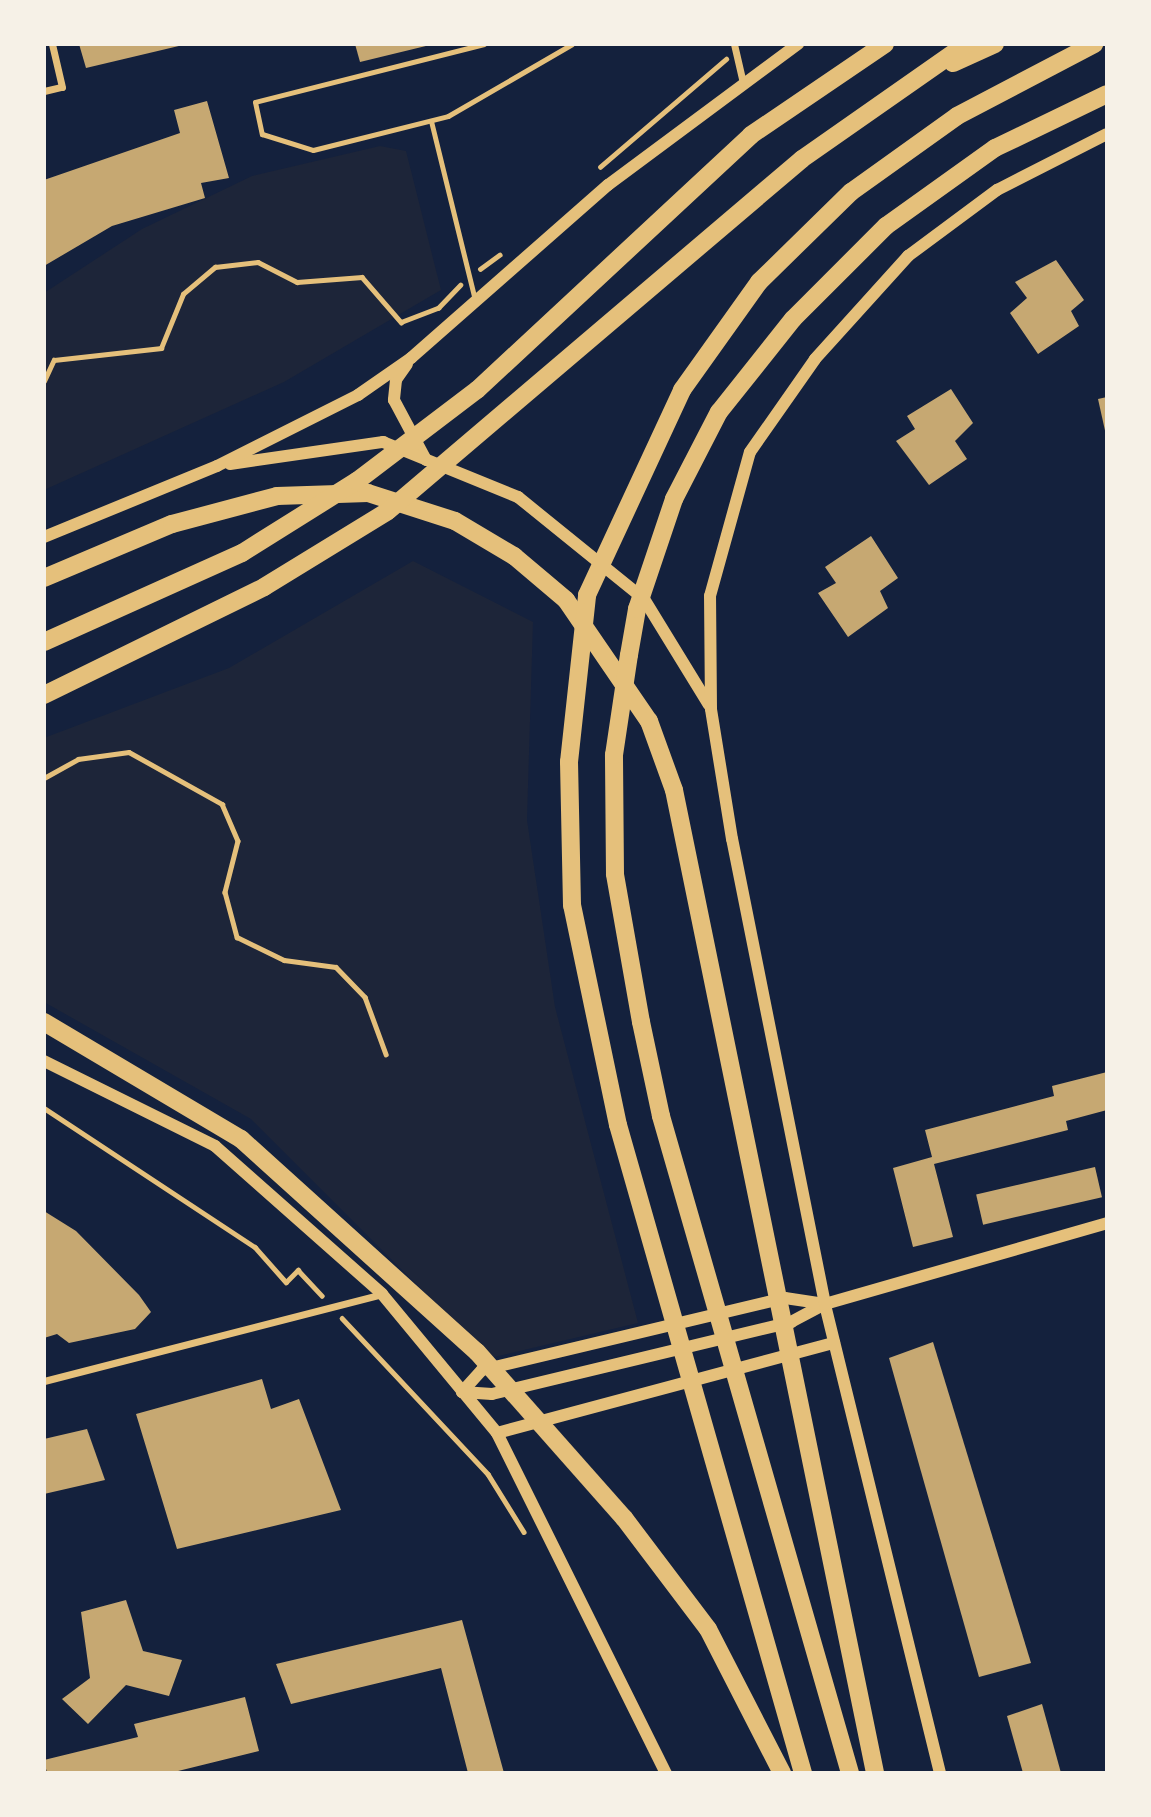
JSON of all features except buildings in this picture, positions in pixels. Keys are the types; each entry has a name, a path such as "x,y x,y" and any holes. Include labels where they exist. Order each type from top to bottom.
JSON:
{"highway":[{"path":"44,642 242,553 357,481 477,390 751,135 884,44"},
{"path":"44,695 264,587 388,511 802,159 902,85 966,44"},
{"path":"902,85 995,44"},
{"path":"803,1773 618,1125 572,905 569,762 587,595 682,390 759,282 851,191 957,116 1094,44"},
{"path":"850,1773 661,1116 615,874 614,755 637,609 674,499 719,412 793,319 886,226 995,148 1107,94"},
{"path":"44,578 172,524 277,496 368,493 454,521 514,556 566,600 649,721 674,790 796,1399 875,1773"},
{"path":"44,1022 241,1139 477,1352 556,1440 708,1629 782,1773"}],"street":[{"path":"44,91 62,87 52,44"},
{"path":"734,44 743,80"},
{"path":"44,537 217,466 358,395 411,358 608,185 743,80 798,44"},
{"path":"940,1773 825,1304 711,709 710,596 750,452 815,359 908,256 997,190 1107,134"},
{"path":"411,358 396,380 394,400 426,460"},
{"path":"217,466 383,442 519,497 627,581 656,613 711,709"},
{"path":"44,1060 215,1146 382,1294 497,1433 666,1773"},
{"path":"462,1392 492,1394 791,1322 825,1304 1107,1223"},
{"path":"44,1381 382,1294"},
{"path":"462,1392 482,1370 785,1298 825,1304"},
{"path":"497,1433 834,1343"}],"lane":[{"path":"484,44 256,102 262,134 313,150 431,121 572,44"},
{"path":"431,121 476,303"}],"path":[{"path":"592,174 713,65 736,53"},
{"path":"44,381 54,360 161,348 183,293 215,268 258,262 297,282 362,277 401,322 438,308 470,277 511,246"},
{"path":"44,778 78,759 128,752 222,804 239,841 225,892 237,937 284,960 336,967 365,997 386,1054"},
{"path":"44,1108 255,1247 286,1282 298,1270 488,1475 529,1540"}],"shaded area":[{"path":"380,146 406,151 441,290 284,382 44,490 44,293 142,229 252,176"},
{"path":"413,561 533,622 527,820 555,1007 638,1323 490,1358 251,1119 44,1002 44,738 229,668"}]}
